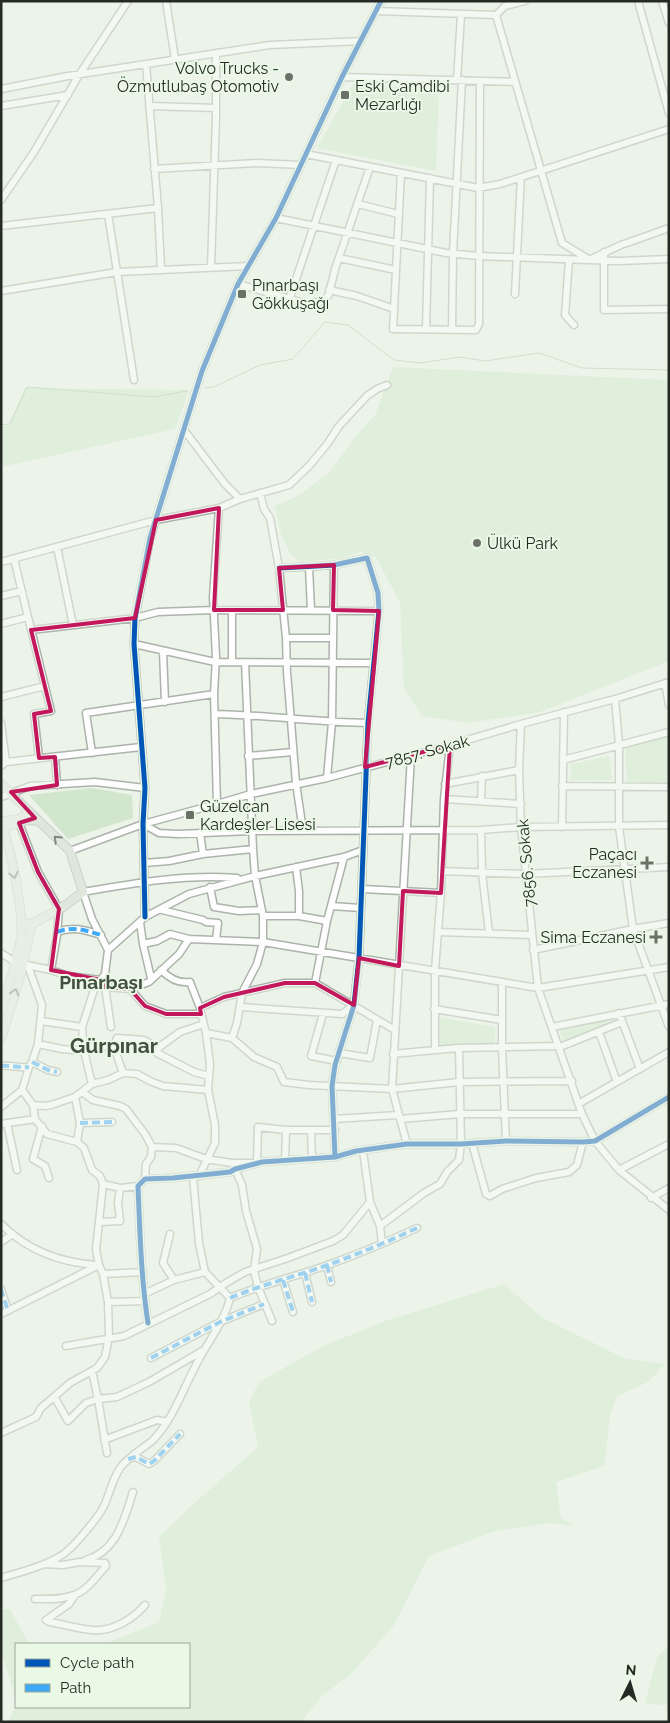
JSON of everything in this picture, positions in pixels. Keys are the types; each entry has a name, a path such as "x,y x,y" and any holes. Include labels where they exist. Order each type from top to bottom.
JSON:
{"main road":[{"path":"1,784 70,851 82,892 63,908 32,924 21,923"},
{"path":"2,824 30,813"},
{"path":"2,824 19,823 28,820 39,821"},
{"path":"1,1011 22,964 21,923 15,879 2,824"},
{"path":"1,1039 32,924"}],"street":[{"path":"1,200 34,152 79,75 128,1"},
{"path":"166,1 175,59"},
{"path":"152,978 143,944 145,788 134,644 135,618 150,538 202,371 238,284 276,218 342,77 381,1"},
{"path":"496,15 505,4 525,1"},
{"path":"638,1 669,113"},
{"path":"662,1 669,24"},
{"path":"376,11 496,15"},
{"path":"452,330 461,15"},
{"path":"496,15 562,243 565,259 565,314 574,325"},
{"path":"1,90 79,75 270,45 361,40"},
{"path":"212,267 216,53"},
{"path":"146,64 161,269"},
{"path":"342,77 515,82"},
{"path":"401,173 393,329 476,330 479,324 478,188 480,81"},
{"path":"1,106 68,95"},
{"path":"149,106 216,108"},
{"path":"306,154 478,188 500,184 669,129"},
{"path":"289,300 336,160"},
{"path":"154,169 256,163 301,165"},
{"path":"238,284 307,304 324,301 370,167"},
{"path":"515,294 521,177"},
{"path":"426,330 430,178"},
{"path":"358,204 398,214"},
{"path":"1,226 158,208"},
{"path":"108,214 134,380"},
{"path":"276,218 427,249 479,256 590,260 669,259"},
{"path":"590,260 604,252 669,228"},
{"path":"562,243 590,260"},
{"path":"604,252 604,310 669,309"},
{"path":"339,258 396,270"},
{"path":"1,291 117,272 248,266"},
{"path":"329,290 357,296 394,309"},
{"path":"1,562 156,520 219,508 240,499 289,485 309,466 328,444 339,426 367,396 387,385"},
{"path":"184,430 225,484 240,499"},
{"path":"260,493 264,509 270,518 279,568 286,638 290,720 303,831"},
{"path":"217,804 214,714 216,662 213,597 219,508"},
{"path":"57,547 73,625"},
{"path":"279,568 334,565 368,558 378,593 379,611 368,723 359,958 354,1005 339,1053 332,1086 335,1157"},
{"path":"14,559 51,711 34,714 39,758"},
{"path":"327,778 332,722 334,565"},
{"path":"309,567 310,610"},
{"path":"1,596 22,591"},
{"path":"31,630 135,618 158,612 214,610 379,611"},
{"path":"232,610 232,662"},
{"path":"1,624 28,618"},
{"path":"286,638 332,638"},
{"path":"134,644 216,662 374,663"},
{"path":"163,650 166,702"},
{"path":"232,1038 241,1007 242,993 257,964 263,942 262,913 255,876 253,849 245,662"},
{"path":"667,682 669,705"},
{"name":"7857. Sokak","path":"70,851 144,824 251,794 327,778 411,756 614,699 667,682"},
{"path":"1,697 45,686"},
{"path":"92,753 86,713 214,694"},
{"path":"614,699 619,744 619,827 633,929 665,1005 669,1027"},
{"path":"562,827 564,712"},
{"path":"214,714 247,715 290,720 368,723"},
{"path":"1,723 4,764 39,758 141,748"},
{"name":"7856. Sokak","path":"521,724 519,770 521,827 538,988 580,1103 582,1114 595,1141 619,1170 651,1198 669,1210"},
{"path":"563,760 669,732"},
{"path":"434,1050 435,970 441,893 442,830 450,745"},
{"path":"248,756 293,752"},
{"path":"407,1144 392,1089 411,756"},
{"path":"54,757 57,785"},
{"path":"445,784 519,770"},
{"path":"480,802 482,776"},
{"path":"1,797 30,786 94,782 145,788"},
{"path":"562,786 669,787"},
{"path":"444,799 521,804"},
{"path":"19,823 38,872 59,909 51,970"},
{"path":"144,824 159,833 669,826"},
{"path":"481,830 482,873 489,933"},
{"path":"200,833 203,854"},
{"path":"144,863 253,849"},
{"path":"108,950 143,919 189,894 255,876 344,857 363,850"},
{"path":"315,983 327,921 344,857"},
{"path":"442,872 525,874 669,867"},
{"path":"296,868 299,916"},
{"path":"92,1084 84,1051 82,1027 94,990 105,974 108,950 92,919 82,892 144,882 194,877 243,879"},
{"path":"210,887 214,907 299,916 327,921"},
{"path":"362,889 441,893"},
{"path":"331,906 361,908"},
{"path":"162,910 206,922 218,923 216,940"},
{"path":"534,950 633,929 669,924"},
{"path":"57,932 78,928 100,935"},
{"path":"438,932 532,935"},
{"path":"143,944 157,941 170,934 189,939 263,942 538,988 669,968"},
{"path":"105,987 130,989 149,982 179,954 189,939"},
{"path":"1,953 22,964 51,970 68,976 101,980"},
{"path":"3,1103 22,1090 38,1044 42,1005 22,964"},
{"path":"161,970 168,977 178,982 190,982 206,1033 210,1064 208,1090 215,1125 215,1143 196,1176 200,1243 205,1272 230,1298"},
{"path":"101,980 105,987 111,1026"},
{"path":"130,989 145,1006 166,1014 200,1011 224,997 285,983 315,983 395,1030"},
{"path":"502,983 502,1048 506,1140"},
{"path":"241,1007 342,1014 354,1005"},
{"path":"552,1027 665,1005"},
{"path":"434,1009 502,1020"},
{"path":"619,1013 640,1070"},
{"path":"323,1014 311,1056 337,1061"},
{"path":"339,1053 370,1058 378,1020"},
{"path":"41,1021 82,1027"},
{"path":"393,1054 459,1048 559,1047 622,1022"},
{"path":"158,1048 180,1032 204,1024"},
{"path":"599,1032 617,1082"},
{"path":"206,1033 232,1038 254,1057 277,1067 284,1082 392,1089 459,1082 572,1081"},
{"path":"124,1073 114,1047 117,1038 144,1040 158,1048"},
{"path":"38,1044 62,1050 84,1051 94,1046 114,1047"},
{"path":"158,1048 157,1053 194,1072 209,1076"},
{"path":"380,1226 424,1193 440,1184 447,1172 459,1160 461,1144 459,1048"},
{"path":"580,1103 669,1052"},
{"path":"1,1066 19,1068 30,1064 57,1072"},
{"path":"33,1105 47,1106 75,1097 92,1084 124,1073 137,1074 163,1086 208,1090"},
{"path":"1,1433 36,1418 41,1408 55,1398 70,1383 97,1368 105,1357 109,1337 108,1302 96,1250 103,1184 100,1176 92,1170 84,1148 77,1142 48,1134 36,1119 33,1105 22,1090"},
{"path":"82,1092 93,1100 126,1109 146,1134 152,1147 151,1157 146,1164 145,1178 138,1186 120,1188 103,1184"},
{"path":"75,1097 80,1123 77,1142"},
{"path":"152,1147 176,1148 206,1159 232,1164 257,1164 335,1157 407,1144 461,1144 506,1140 595,1141 669,1097"},
{"path":"334,1120 460,1114 582,1114"},
{"path":"17,1170 4,1124 36,1119"},
{"path":"80,1123 112,1122"},
{"path":"42,1126 33,1159 45,1166 49,1178"},
{"path":"257,1164 258,1127 311,1131 335,1130"},
{"path":"285,1161 286,1130"},
{"path":"311,1131 312,1159"},
{"path":"472,1143 486,1194 490,1196 502,1189 536,1178 569,1172 577,1165 584,1142"},
{"path":"619,1170 669,1144"},
{"path":"363,1151 370,1202 380,1226 382,1244"},
{"path":"145,1178 196,1176 230,1172 257,1164"},
{"path":"235,1169 242,1185 246,1211 257,1249 254,1269 258,1287 272,1321"},
{"path":"138,1186 141,1258 148,1323"},
{"path":"99,1222 120,1221 118,1204 120,1188"},
{"path":"651,1198 669,1188"},
{"path":"66,1346 109,1337 124,1336 210,1294 244,1272 333,1241 343,1234 370,1202"},
{"path":"1,1224 30,1247 54,1258 80,1264 99,1265"},
{"path":"230,1298 327,1265 417,1228"},
{"path":"1,1242 13,1234"},
{"path":"170,1234 163,1264 174,1280"},
{"path":"1,1314 99,1265"},
{"path":"327,1265 331,1282"},
{"path":"103,1274 143,1272"},
{"path":"108,1302 144,1298 174,1280 205,1272"},
{"path":"305,1273 312,1302"},
{"path":"283,1280 293,1312"},
{"path":"1,1289 8,1311"},
{"path":"1,1578 62,1555 92,1524 104,1506 115,1476 128,1459 151,1441 167,1422 227,1309 230,1298"},
{"path":"151,1358 220,1322 264,1304"},
{"path":"55,1398 68,1421 86,1403 98,1399 117,1397 149,1382 205,1350"},
{"path":"92,1371 107,1453"},
{"path":"104,1440 157,1420 167,1422"},
{"path":"128,1459 136,1457 149,1464 180,1434"},
{"path":"42,1564 63,1565 96,1557 116,1537 133,1492"},
{"path":"80,1562 105,1563 106,1566 83,1590 74,1596 69,1604 46,1620 49,1622 94,1630 125,1623 145,1605"},
{"path":"35,1600 74,1596"}],"highlighted area":[{"path":"219,508 214,610 283,610 279,568 334,565 333,610 379,611 365,767 450,745 441,893 403,891 399,966 359,958 354,1005 315,983 285,983 224,997 200,1008 201,1014 166,1014 145,1006 130,989 105,987 101,980 51,970 59,909 38,872 19,823 35,818 11,792 57,785 55,757 39,758 34,714 51,711 31,630 135,618 156,520"}],"green space":[{"path":"353,84 439,91 436,171 317,148"},
{"name":"Ülkü Park","path":"393,367 669,380 669,661 540,712 468,723 422,716 404,689 400,603 376,557 361,552 341,558 301,562 291,555 281,535 275,506 296,497 329,473 356,436 375,415"},
{"path":"25,388 189,390 175,429 1,467 1,426 8,426"},
{"path":"669,734 669,782 627,783 625,746"},
{"path":"609,756 612,780 571,780 571,764"},
{"path":"92,788 132,795 133,818 68,839 29,795"},
{"path":"616,1015 618,1020 564,1042 558,1028"},
{"path":"437,1017 495,1027 495,1043 436,1046"},
{"path":"504,1284 541,1317 626,1359 665,1364 648,1382 616,1397 610,1417 604,1466 556,1482 561,1518 574,1526 550,1523 495,1531 429,1556 394,1625 351,1674 323,1695 301,1722 8,1722 15,1707 190,1708 190,1643 107,1643 159,1622 166,1589 159,1537 258,1447 249,1403 259,1382 323,1346 388,1320"},
{"path":"1,1609 10,1609 28,1643 15,1643 15,1697 1,1650"},
{"path":"669,1646 669,1705 645,1704 657,1657"}],"waterway":[{"path":"204,388 214,387 260,365 293,359 325,322 348,325 394,360 420,363 460,357 485,361 539,353 582,368 669,370"},
{"path":"1,425 10,424 27,387 154,397 187,391"}],"marked path":[{"path":"55,757 57,785"},
{"path":"19,823 38,872 59,909"},
{"path":"57,932 74,929 101,935"},
{"path":"32,1062 57,1072"},
{"path":"1,1066 29,1067"},
{"path":"80,1123 112,1122"},
{"path":"230,1298 337,1262 417,1228"},
{"path":"327,1265 331,1282"},
{"path":"305,1273 312,1302"},
{"path":"283,1280 293,1312"},
{"path":"1,1289 8,1311"},
{"path":"151,1358 220,1322 264,1304"},
{"path":"128,1459 136,1457 149,1464 180,1434"}],"cycle path":[{"path":"145,917 143,824 145,788 134,644 135,618 150,538 202,371 238,284 276,218 342,77 381,1"},
{"path":"279,568 334,565 367,558 378,593 379,611 368,723 359,958 354,1005 335,1065 332,1086 335,1157"},
{"path":"148,1323 142,1272 138,1186 145,1179 230,1172 262,1162 335,1157 356,1151 407,1144 595,1141 669,1097"}],"place":[{"name":"Volvo Trucks - Özmutlubaş Otomotiv","path":"289,77"},
{"name":"Eski Çamdibi Mezarlığı","path":"345,95"},
{"name":"Pınarbaşı Gökkuşağı","path":"242,294"},
{"name":"Ülkü Park","path":"477,543"},
{"name":"Güzelcan Kardeşler Lisesi","path":"190,815"},
{"name":"Paçacı Eczanesi","path":"647,863"},
{"name":"Sima Eczanesi","path":"656,937"}],"district":[{"name":"Pınarbaşı","path":"101,982"},
{"name":"Gürpınar","path":"114,1046"}]}
